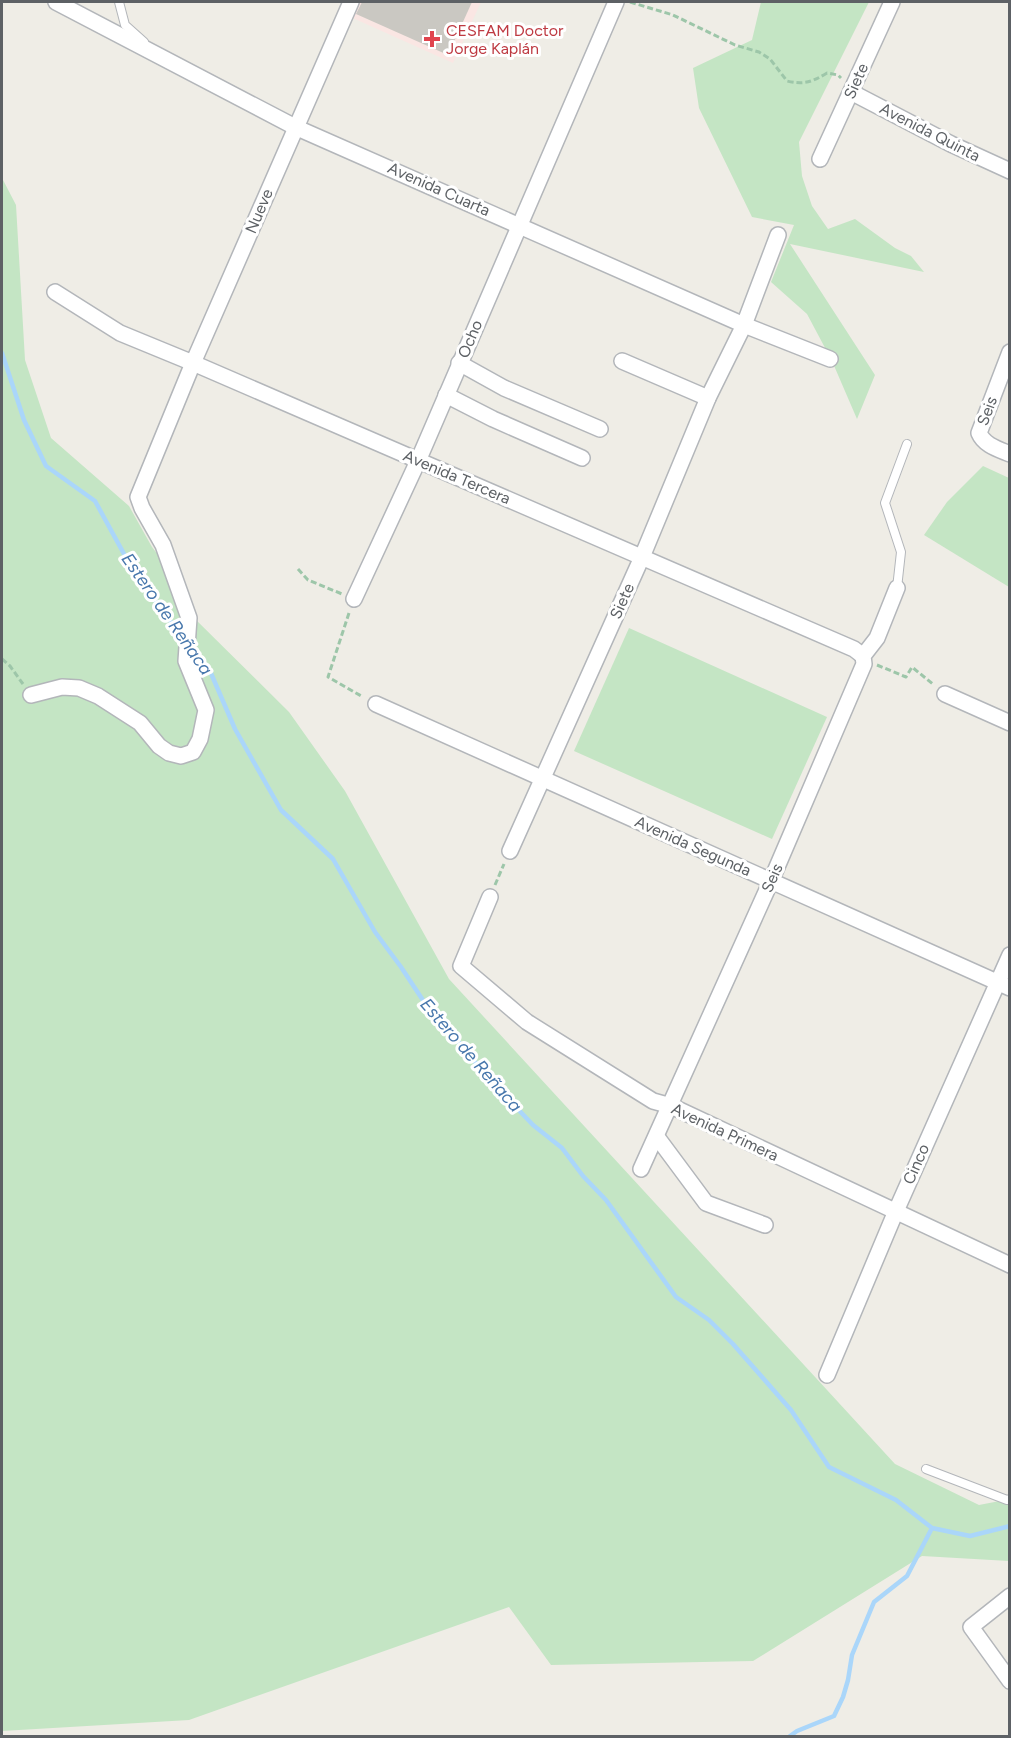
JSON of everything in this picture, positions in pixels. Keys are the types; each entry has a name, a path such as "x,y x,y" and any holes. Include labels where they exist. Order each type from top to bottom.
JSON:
{"street":[{"name":"Avenida Cuarta","path":"56,2 296,127 744,325 830,359"},
{"name":"Nueve","path":"31,695 62,687 79,688 98,696 140,723 159,746 169,753 181,756 193,752 200,740 206,710 186,661 189,618 163,545 138,497 351,2"},
{"name":"Ocho","path":"354,599 418,461 616,2"},
{"name":"Siete","path":"820,159 892,2"},
{"name":"Avenida Quinta","path":"851,92 951,144 1010,171"},
{"name":"Siete","path":"510,851 642,557 708,398 744,325 778,235"},
{"name":"Avenida Tercera","path":"54,292 120,333 854,649 864,658"},
{"name":"Seis","path":"1010,352 980,428 980,436 988,445 1010,454"},
{"path":"622,361 708,398"},
{"path":"459,363 504,388 600,429"},
{"path":"446,394 493,419 582,458"},
{"name":"Seis","path":"641,1169 771,881 864,658 877,638 897,588"},
{"path":"945,694 1010,723"},
{"name":"Avenida Segunda","path":"376,704 1004,985"},
{"name":"Avenida Primera","path":"490,897 461,966 527,1022 653,1101 671,1106 1010,1265"},
{"name":"Cinco","path":"827,1375 896,1211 1004,985 1010,955"},
{"path":"657,1137 706,1203 765,1225"},
{"path":"1010,1596 971,1627 1010,1681"}],"lane":[{"path":"119,2 125,25 166,60"},
{"path":"897,588 901,552 885,503 907,444"},
{"path":"926,1469 1007,1500 1010,1499"}],"path":[{"path":"628,2 673,15 735,45 759,52 770,59 787,81 799,84 812,82 826,73 833,73 838,75 851,92"},
{"path":"298,569 308,580 354,599 328,677 376,704"},
{"path":"864,658 906,676 912,667 945,694"},
{"path":"2,659 10,666 31,695"},
{"path":"490,897 510,851"}],"shaded area":[{"name":"CESFAM Doctor Jorge Kaplán","path":"353,2 481,2 453,63 346,15"}],"green space":[{"path":"761,2 869,2 799,142 802,176 812,206 828,229 855,219 895,248 911,256 924,272 790,244 875,375 857,419 832,361 807,314 771,282 794,225 752,217 699,108 693,68 752,40"},
{"path":"2,178 16,205 25,360 51,438 129,506 152,547 169,569 191,615 289,712 345,791 449,979 895,1464 979,1505 1010,1499 1009,1561 922,1556 753,1661 551,1665 509,1607 189,1720 2,1731"},
{"path":"983,466 1009,478 1009,587 924,535 947,502"},
{"path":"629,628 827,717 772,839 574,751"}],"building":[{"name":"CESFAM Doctor Jorge Kaplán","path":"362,2 472,2 448,55 356,14"}],"waterway":[{"name":"Estero de Reñaca","path":"2,353 24,420 46,466 95,501 135,574 183,638"},
{"name":"Estero de Reñaca","path":"190,647 210,671 235,729 281,810 333,859 375,932 436,1020 451,1033 490,1080 533,1125 562,1148 583,1176 606,1200 676,1297 709,1320 733,1344 791,1410 829,1467 896,1500 932,1528 970,1536 1010,1526"},
{"path":"790,1736 834,1716 843,1697 852,1655 874,1602 907,1576 932,1528"}],"place":[{"name":"CESFAM Doctor Jorge Kaplán","path":"432,39"}]}
